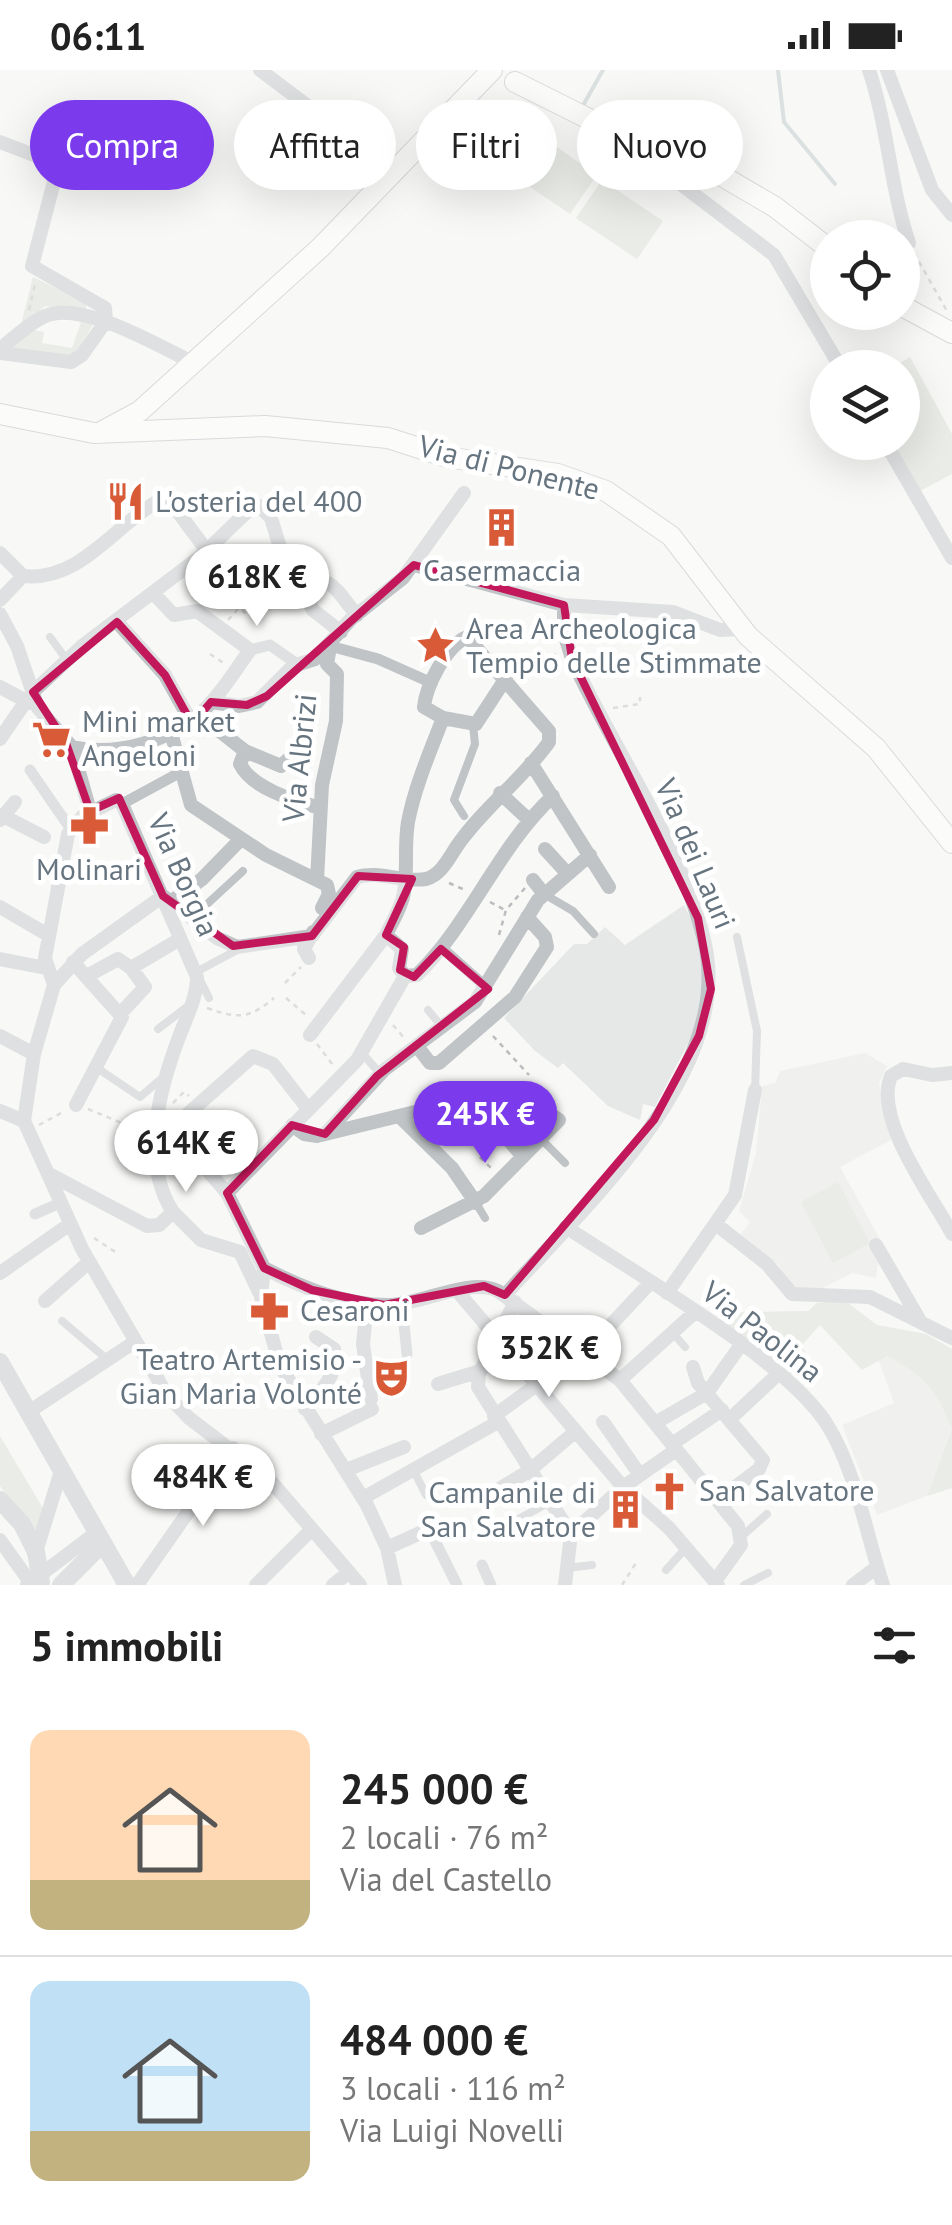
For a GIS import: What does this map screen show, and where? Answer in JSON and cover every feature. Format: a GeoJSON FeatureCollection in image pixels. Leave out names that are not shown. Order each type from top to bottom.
{"type":"FeatureCollection","features":[{"type":"Feature","properties":{"kind":"main road"},"geometry":{"type":"LineString","coordinates":[[396,168],[472,91],[502,75],[534,70],[549,96]]}},
{"type":"Feature","properties":{"kind":"main road"},"geometry":{"type":"LineString","coordinates":[[502,75],[577,113]]}},
{"type":"Feature","properties":{"kind":"main road"},"geometry":{"type":"LineString","coordinates":[[743,187],[810,235]]}},
{"type":"Feature","properties":{"kind":"main road"},"geometry":{"type":"LineString","coordinates":[[94,433],[117,427],[154,400],[332,236],[375,190]]}},
{"type":"Feature","properties":{"kind":"main road"},"geometry":{"type":"LineString","coordinates":[[920,316],[952,333]]}},
{"type":"Feature","properties":{"kind":"main road"},"geometry":{"type":"LineString","coordinates":[[154,400],[142,422],[156,434]]}},
{"type":"Feature","properties":{"kind":"main road","name":"Via di Ponente"},"geometry":{"type":"LineString","coordinates":[[0,414],[94,433],[156,434],[217,426],[293,426],[388,438],[447,458],[526,467],[578,480],[627,502],[665,530],[742,630],[876,748],[952,843]]}},
{"type":"Feature","properties":{"kind":"street"},"geometry":{"type":"LineString","coordinates":[[260,70],[300,100]]}},
{"type":"Feature","properties":{"kind":"street"},"geometry":{"type":"LineString","coordinates":[[868,70],[882,113],[902,220]]}},
{"type":"Feature","properties":{"kind":"street"},"geometry":{"type":"LineString","coordinates":[[887,70],[934,194],[952,215]]}},
{"type":"Feature","properties":{"kind":"street"},"geometry":{"type":"LineString","coordinates":[[0,142],[47,160],[57,170],[31,260],[38,272],[105,308],[106,321],[84,352],[71,362],[0,351]]}},
{"type":"Feature","properties":{"kind":"street"},"geometry":{"type":"LineString","coordinates":[[689,190],[774,256],[831,350]]}},
{"type":"Feature","properties":{"kind":"street"},"geometry":{"type":"LineString","coordinates":[[0,351],[52,314],[106,321],[194,363]]}},
{"type":"Feature","properties":{"kind":"street"},"geometry":{"type":"LineString","coordinates":[[895,460],[952,558]]}},
{"type":"Feature","properties":{"kind":"street"},"geometry":{"type":"LineString","coordinates":[[210,702],[239,706],[257,702],[297,664],[312,661],[356,615],[387,594],[414,565],[464,494]]}},
{"type":"Feature","properties":{"kind":"street"},"geometry":{"type":"LineString","coordinates":[[0,553],[23,576],[44,576],[72,564],[160,500],[174,506],[207,551]]}},
{"type":"Feature","properties":{"kind":"street"},"geometry":{"type":"LineString","coordinates":[[0,739],[66,659],[207,551],[256,506],[269,514],[282,554]]}},
{"type":"Feature","properties":{"kind":"street"},"geometry":{"type":"LineString","coordinates":[[414,565],[564,604],[673,612],[720,630],[742,630]]}},
{"type":"Feature","properties":{"kind":"street"},"geometry":{"type":"LineString","coordinates":[[0,600],[23,576]]}},
{"type":"Feature","properties":{"kind":"street"},"geometry":{"type":"LineString","coordinates":[[341,632],[314,610],[301,586],[322,578],[356,615]]}},
{"type":"Feature","properties":{"kind":"street"},"geometry":{"type":"LineString","coordinates":[[153,593],[174,614],[198,611],[250,650]]}},
{"type":"Feature","properties":{"kind":"street","name":"Via dei Lauri"},"geometry":{"type":"LineString","coordinates":[[480,1371],[498,1336],[510,1299],[637,1144],[663,1106],[700,1036],[711,989],[696,914],[566,646],[564,604]]}},
{"type":"Feature","properties":{"kind":"street"},"geometry":{"type":"LineString","coordinates":[[0,614],[32,700],[68,744],[90,811]]}},
{"type":"Feature","properties":{"kind":"street"},"geometry":{"type":"LineString","coordinates":[[116,622],[165,675],[194,717],[246,751],[281,766],[292,756]]}},
{"type":"Feature","properties":{"kind":"street"},"geometry":{"type":"LineString","coordinates":[[308,958],[304,949],[357,877],[432,876],[550,738],[510,682],[467,638],[460,640],[441,665],[424,707],[442,718],[472,726],[510,682]]}},
{"type":"Feature","properties":{"kind":"street"},"geometry":{"type":"LineString","coordinates":[[68,744],[126,750],[170,730],[194,717],[210,702],[250,650],[270,645],[297,664]]}},
{"type":"Feature","properties":{"kind":"street"},"geometry":{"type":"LineString","coordinates":[[330,646],[384,661],[432,683]]}},
{"type":"Feature","properties":{"kind":"street","name":"Via Albrizi"},"geometry":{"type":"LineString","coordinates":[[312,936],[330,891],[317,880],[320,808],[336,713],[337,674],[328,664],[330,646]]}},
{"type":"Feature","properties":{"kind":"street"},"geometry":{"type":"LineString","coordinates":[[0,687],[32,700]]}},
{"type":"Feature","properties":{"kind":"street"},"geometry":{"type":"LineString","coordinates":[[314,1030],[386,936],[403,899],[408,824],[442,718]]}},
{"type":"Feature","properties":{"kind":"street"},"geometry":{"type":"LineString","coordinates":[[170,730],[181,759],[179,773],[193,808],[317,880]]}},
{"type":"Feature","properties":{"kind":"street"},"geometry":{"type":"LineString","coordinates":[[246,751],[243,771],[288,798],[320,808]]}},
{"type":"Feature","properties":{"kind":"street"},"geometry":{"type":"LineString","coordinates":[[530,763],[609,887]]}},
{"type":"Feature","properties":{"kind":"street"},"geometry":{"type":"LineString","coordinates":[[30,770],[70,828]]}},
{"type":"Feature","properties":{"kind":"street"},"geometry":{"type":"LineString","coordinates":[[54,985],[46,968],[48,935],[70,828],[90,811],[120,802],[179,773]]}},
{"type":"Feature","properties":{"kind":"street"},"geometry":{"type":"LineString","coordinates":[[500,793],[530,820]]}},
{"type":"Feature","properties":{"kind":"street"},"geometry":{"type":"LineString","coordinates":[[405,976],[418,974],[442,948],[530,820],[553,796]]}},
{"type":"Feature","properties":{"kind":"street"},"geometry":{"type":"LineString","coordinates":[[14,802],[1,818],[66,848]]}},
{"type":"Feature","properties":{"kind":"street","name":"Via Borgia"},"geometry":{"type":"LineString","coordinates":[[120,802],[167,898],[196,972],[192,1003],[167,1072],[156,1137],[158,1182],[173,1212]]}},
{"type":"Feature","properties":{"kind":"street"},"geometry":{"type":"LineString","coordinates":[[241,839],[200,881],[167,898],[73,962],[54,985],[34,1054],[26,1126],[86,1256],[134,1344],[177,1407],[269,1478],[360,1585]]}},
{"type":"Feature","properties":{"kind":"street"},"geometry":{"type":"LineString","coordinates":[[545,850],[566,872]]}},
{"type":"Feature","properties":{"kind":"street"},"geometry":{"type":"LineString","coordinates":[[326,1134],[370,1082],[443,1028],[486,988],[544,894],[590,854]]}},
{"type":"Feature","properties":{"kind":"street"},"geometry":{"type":"LineString","coordinates":[[533,880],[544,894]]}},
{"type":"Feature","properties":{"kind":"street"},"geometry":{"type":"LineString","coordinates":[[167,898],[217,938],[241,948],[312,936]]}},
{"type":"Feature","properties":{"kind":"street"},"geometry":{"type":"LineString","coordinates":[[0,907],[48,935]]}},
{"type":"Feature","properties":{"kind":"street"},"geometry":{"type":"LineString","coordinates":[[415,1048],[430,1063],[437,1064],[519,993],[548,947],[545,937],[527,917]]}},
{"type":"Feature","properties":{"kind":"street"},"geometry":{"type":"LineString","coordinates":[[386,936],[402,949],[399,968],[405,976]]}},
{"type":"Feature","properties":{"kind":"street"},"geometry":{"type":"LineString","coordinates":[[131,968],[180,939]]}},
{"type":"Feature","properties":{"kind":"street"},"geometry":{"type":"LineString","coordinates":[[442,948],[486,988]]}},
{"type":"Feature","properties":{"kind":"street"},"geometry":{"type":"LineString","coordinates":[[87,976],[118,958],[131,968],[145,987],[120,1013]]}},
{"type":"Feature","properties":{"kind":"street"},"geometry":{"type":"LineString","coordinates":[[0,959],[46,968]]}},
{"type":"Feature","properties":{"kind":"street"},"geometry":{"type":"LineString","coordinates":[[73,962],[120,1013],[122,1022],[76,1105]]}},
{"type":"Feature","properties":{"kind":"street"},"geometry":{"type":"LineString","coordinates":[[227,1193],[362,1053],[405,976]]}},
{"type":"Feature","properties":{"kind":"street"},"geometry":{"type":"LineString","coordinates":[[0,1036],[34,1054]]}},
{"type":"Feature","properties":{"kind":"street"},"geometry":{"type":"LineString","coordinates":[[261,1297],[264,1268],[227,1193],[176,1134],[179,1122],[244,1060],[258,1056],[286,1078],[308,1110]]}},
{"type":"Feature","properties":{"kind":"street"},"geometry":{"type":"LineString","coordinates":[[952,1073],[925,1074],[902,1069],[891,1076],[887,1090],[899,1138],[952,1234]]}},
{"type":"Feature","properties":{"kind":"street"},"geometry":{"type":"LineString","coordinates":[[667,1293],[718,1224],[737,1188],[755,1090]]}},
{"type":"Feature","properties":{"kind":"street"},"geometry":{"type":"LineString","coordinates":[[292,1125],[308,1136],[326,1134],[514,1091],[558,1120],[476,1203],[421,1228]]}},
{"type":"Feature","properties":{"kind":"street"},"geometry":{"type":"LineString","coordinates":[[514,1091],[502,1132],[523,1157]]}},
{"type":"Feature","properties":{"kind":"street"},"geometry":{"type":"LineString","coordinates":[[0,1112],[26,1126]]}},
{"type":"Feature","properties":{"kind":"street"},"geometry":{"type":"LineString","coordinates":[[400,1116],[452,1168],[476,1203]]}},
{"type":"Feature","properties":{"kind":"street"},"geometry":{"type":"LineString","coordinates":[[48,1174],[144,1225],[159,1225],[173,1212],[206,1242],[240,1252],[261,1297],[278,1359],[363,1498],[387,1548],[395,1585]]}},
{"type":"Feature","properties":{"kind":"street"},"geometry":{"type":"LineString","coordinates":[[34,1214],[60,1202]]}},
{"type":"Feature","properties":{"kind":"street","name":"Via Paolina"},"geometry":{"type":"LineString","coordinates":[[569,1223],[740,1346],[813,1406],[832,1433],[883,1585]]}},
{"type":"Feature","properties":{"kind":"street"},"geometry":{"type":"LineString","coordinates":[[0,1272],[70,1224]]}},
{"type":"Feature","properties":{"kind":"street"},"geometry":{"type":"LineString","coordinates":[[718,1224],[767,1264],[792,1294],[811,1298],[864,1296],[952,1338]]}},
{"type":"Feature","properties":{"kind":"street"},"geometry":{"type":"LineString","coordinates":[[876,1245],[919,1320]]}},
{"type":"Feature","properties":{"kind":"street"},"geometry":{"type":"LineString","coordinates":[[46,1301],[86,1256]]}},
{"type":"Feature","properties":{"kind":"street"},"geometry":{"type":"LineString","coordinates":[[264,1268],[316,1292],[367,1304],[402,1304],[458,1292],[486,1286],[510,1299],[620,1380],[718,1500],[742,1536],[739,1548],[716,1583],[675,1535],[622,1487],[458,1292]]}},
{"type":"Feature","properties":{"kind":"street"},"geometry":{"type":"LineString","coordinates":[[363,1498],[496,1419],[537,1382],[601,1336],[650,1284]]}},
{"type":"Feature","properties":{"kind":"street"},"geometry":{"type":"LineString","coordinates":[[321,1434],[372,1404],[363,1338],[367,1304]]}},
{"type":"Feature","properties":{"kind":"street"},"geometry":{"type":"LineString","coordinates":[[402,1304],[407,1354]]}},
{"type":"Feature","properties":{"kind":"street"},"geometry":{"type":"LineString","coordinates":[[620,1380],[694,1312]]}},
{"type":"Feature","properties":{"kind":"street"},"geometry":{"type":"LineString","coordinates":[[305,1408],[326,1384],[336,1360],[334,1348],[316,1336]]}},
{"type":"Feature","properties":{"kind":"street"},"geometry":{"type":"LineString","coordinates":[[26,1412],[134,1344]]}},
{"type":"Feature","properties":{"kind":"street"},"geometry":{"type":"LineString","coordinates":[[655,1423],[708,1393],[740,1346]]}},
{"type":"Feature","properties":{"kind":"street"},"geometry":{"type":"LineString","coordinates":[[0,1362],[127,1585]]}},
{"type":"Feature","properties":{"kind":"street"},"geometry":{"type":"LineString","coordinates":[[693,1368],[708,1393],[763,1460],[756,1472],[718,1500]]}},
{"type":"Feature","properties":{"kind":"street"},"geometry":{"type":"LineString","coordinates":[[438,1384],[480,1371],[478,1387],[571,1534],[565,1585]]}},
{"type":"Feature","properties":{"kind":"street"},"geometry":{"type":"LineString","coordinates":[[571,1534],[674,1447],[689,1427],[726,1414],[777,1375]]}},
{"type":"Feature","properties":{"kind":"street"},"geometry":{"type":"LineString","coordinates":[[603,1422],[640,1475]]}},
{"type":"Feature","properties":{"kind":"street"},"geometry":{"type":"LineString","coordinates":[[490,1494],[530,1471],[576,1431]]}},
{"type":"Feature","properties":{"kind":"street"},"geometry":{"type":"LineString","coordinates":[[346,1470],[404,1447]]}},
{"type":"Feature","properties":{"kind":"street"},"geometry":{"type":"LineString","coordinates":[[137,1585],[233,1448]]}},
{"type":"Feature","properties":{"kind":"street"},"geometry":{"type":"LineString","coordinates":[[37,1584],[36,1552],[61,1470]]}},
{"type":"Feature","properties":{"kind":"street"},"geometry":{"type":"LineString","coordinates":[[0,1500],[22,1524],[36,1552]]}},
{"type":"Feature","properties":{"kind":"street"},"geometry":{"type":"LineString","coordinates":[[387,1548],[429,1528],[457,1585]]}},
{"type":"Feature","properties":{"kind":"street"},"geometry":{"type":"LineString","coordinates":[[256,1585],[312,1529]]}},
{"type":"Feature","properties":{"kind":"street"},"geometry":{"type":"LineString","coordinates":[[0,1540],[37,1584]]}},
{"type":"Feature","properties":{"kind":"street"},"geometry":{"type":"LineString","coordinates":[[37,1584],[102,1542]]}},
{"type":"Feature","properties":{"kind":"street"},"geometry":{"type":"LineString","coordinates":[[61,1585],[102,1542]]}},
{"type":"Feature","properties":{"kind":"street"},"geometry":{"type":"LineString","coordinates":[[75,1585],[102,1542]]}},
{"type":"Feature","properties":{"kind":"street"},"geometry":{"type":"LineString","coordinates":[[482,1565],[491,1585]]}},
{"type":"Feature","properties":{"kind":"street"},"geometry":{"type":"LineString","coordinates":[[854,1585],[877,1566]]}},
{"type":"Feature","properties":{"kind":"street"},"geometry":{"type":"LineString","coordinates":[[333,1585],[348,1573]]}},
{"type":"Feature","properties":{"kind":"lane"},"geometry":{"type":"LineString","coordinates":[[50,637],[66,659]]}},
{"type":"Feature","properties":{"kind":"lane"},"geometry":{"type":"LineString","coordinates":[[464,816],[454,800],[475,744],[472,726]]}},
{"type":"Feature","properties":{"kind":"lane"},"geometry":{"type":"LineString","coordinates":[[193,917],[243,871]]}},
{"type":"Feature","properties":{"kind":"lane"},"geometry":{"type":"LineString","coordinates":[[544,894],[573,911],[594,934]]}},
{"type":"Feature","properties":{"kind":"lane"},"geometry":{"type":"LineString","coordinates":[[737,937],[757,1031],[755,1090]]}},
{"type":"Feature","properties":{"kind":"lane"},"geometry":{"type":"LineString","coordinates":[[196,972],[241,948]]}},
{"type":"Feature","properties":{"kind":"lane","name":"Via Borgia"},"geometry":{"type":"LineString","coordinates":[[196,972],[209,998]]}},
{"type":"Feature","properties":{"kind":"lane"},"geometry":{"type":"LineString","coordinates":[[158,1029],[192,1003]]}},
{"type":"Feature","properties":{"kind":"lane"},"geometry":{"type":"LineString","coordinates":[[428,1010],[443,1028]]}},
{"type":"Feature","properties":{"kind":"lane"},"geometry":{"type":"LineString","coordinates":[[362,1053],[376,1069]]}},
{"type":"Feature","properties":{"kind":"lane"},"geometry":{"type":"LineString","coordinates":[[97,1068],[140,1097],[167,1072]]}},
{"type":"Feature","properties":{"kind":"lane"},"geometry":{"type":"LineString","coordinates":[[541,1139],[566,1163]]}},
{"type":"Feature","properties":{"kind":"lane"},"geometry":{"type":"LineString","coordinates":[[476,1203],[485,1218]]}},
{"type":"Feature","properties":{"kind":"lane"},"geometry":{"type":"LineString","coordinates":[[62,1320],[108,1360]]}},
{"type":"Feature","properties":{"kind":"lane"},"geometry":{"type":"LineString","coordinates":[[672,1332],[685,1347]]}},
{"type":"Feature","properties":{"kind":"lane"},"geometry":{"type":"LineString","coordinates":[[414,1469],[426,1495]]}},
{"type":"Feature","properties":{"kind":"lane"},"geometry":{"type":"LineString","coordinates":[[498,1530],[550,1502]]}},
{"type":"Feature","properties":{"kind":"lane"},"geometry":{"type":"LineString","coordinates":[[742,1536],[767,1514]]}},
{"type":"Feature","properties":{"kind":"lane"},"geometry":{"type":"LineString","coordinates":[[666,1570],[685,1549]]}},
{"type":"Feature","properties":{"kind":"lane"},"geometry":{"type":"LineString","coordinates":[[567,1568],[592,1565]]}},
{"type":"Feature","properties":{"kind":"lane"},"geometry":{"type":"LineString","coordinates":[[744,1585],[768,1573]]}},
{"type":"Feature","properties":{"kind":"path"},"geometry":{"type":"LineString","coordinates":[[920,264],[952,319]]}},
{"type":"Feature","properties":{"kind":"path"},"geometry":{"type":"LineString","coordinates":[[24,331],[38,272]]}},
{"type":"Feature","properties":{"kind":"path"},"geometry":{"type":"LineString","coordinates":[[220,628],[239,608],[248,615]]}},
{"type":"Feature","properties":{"kind":"path"},"geometry":{"type":"LineString","coordinates":[[510,682],[566,646]]}},
{"type":"Feature","properties":{"kind":"path"},"geometry":{"type":"LineString","coordinates":[[210,654],[234,671]]}},
{"type":"Feature","properties":{"kind":"path"},"geometry":{"type":"LineString","coordinates":[[596,710],[640,704],[640,696]]}},
{"type":"Feature","properties":{"kind":"path"},"geometry":{"type":"LineString","coordinates":[[432,876],[506,910]]}},
{"type":"Feature","properties":{"kind":"path"},"geometry":{"type":"LineString","coordinates":[[512,945],[496,932],[506,910],[533,880]]}},
{"type":"Feature","properties":{"kind":"path"},"geometry":{"type":"LineString","coordinates":[[285,983],[308,958]]}},
{"type":"Feature","properties":{"kind":"path"},"geometry":{"type":"LineString","coordinates":[[192,1003],[238,1019],[253,1016],[274,998]]}},
{"type":"Feature","properties":{"kind":"path"},"geometry":{"type":"LineString","coordinates":[[286,998],[314,1030],[342,1076]]}},
{"type":"Feature","properties":{"kind":"path"},"geometry":{"type":"LineString","coordinates":[[385,1016],[415,1048]]}},
{"type":"Feature","properties":{"kind":"path"},"geometry":{"type":"LineString","coordinates":[[495,1038],[528,1075]]}},
{"type":"Feature","properties":{"kind":"path"},"geometry":{"type":"LineString","coordinates":[[158,1118],[184,1092],[197,1105]]}},
{"type":"Feature","properties":{"kind":"path"},"geometry":{"type":"LineString","coordinates":[[26,1126],[76,1105],[156,1137]]}},
{"type":"Feature","properties":{"kind":"path"},"geometry":{"type":"LineString","coordinates":[[86,1256],[96,1236],[117,1253]]}},
{"type":"Feature","properties":{"kind":"path"},"geometry":{"type":"LineString","coordinates":[[622,1585],[636,1564]]}},
{"type":"Feature","properties":{"kind":"highlighted area"},"geometry":{"type":"Polygon","coordinates":[[[414,565],[564,605],[572,659],[698,918],[711,989],[699,1036],[654,1120],[505,1295],[484,1286],[384,1305],[312,1290],[264,1268],[227,1193],[292,1125],[325,1134],[377,1076],[488,989],[441,949],[414,977],[400,970],[404,947],[386,935],[412,879],[358,876],[312,936],[233,946],[163,896],[119,798],[90,811],[66,743],[33,692],[117,622],[165,675],[192,724],[211,702],[247,705],[267,696],[414,565]]]}},
{"type":"Feature","properties":{"kind":"shaded area"},"geometry":{"type":"Polygon","coordinates":[[[557,147],[577,161],[577,190],[587,190],[570,214],[535,190],[557,190],[557,147]]]}},
{"type":"Feature","properties":{"kind":"shaded area"},"geometry":{"type":"Polygon","coordinates":[[[595,190],[617,190],[663,221],[637,259],[576,218],[595,190]]]}},
{"type":"Feature","properties":{"kind":"shaded area"},"geometry":{"type":"Polygon","coordinates":[[[33,277],[87,303],[85,312],[45,306],[21,325],[33,277]]]}},
{"type":"Feature","properties":{"kind":"shaded area"},"geometry":{"type":"Polygon","coordinates":[[[81,322],[94,323],[72,360],[12,351],[12,345],[34,330],[44,332],[42,343],[72,348],[81,322]]]}},
{"type":"Feature","properties":{"kind":"shaded area"},"geometry":{"type":"Polygon","coordinates":[[[920,375],[952,434],[952,474],[920,491],[903,460],[920,460],[920,375]]]}},
{"type":"Feature","properties":{"kind":"shaded area"},"geometry":{"type":"Polygon","coordinates":[[[684,905],[701,938],[705,964],[695,1030],[655,1107],[643,1104],[640,1120],[608,1106],[563,1063],[558,1068],[535,1051],[504,1018],[574,944],[587,944],[605,927],[625,945],[684,905]]]}},
{"type":"Feature","properties":{"kind":"shaded area"},"geometry":{"type":"Polygon","coordinates":[[[865,1053],[887,1066],[879,1083],[891,1140],[840,1167],[881,1241],[876,1278],[852,1273],[815,1292],[796,1291],[782,1278],[779,1265],[741,1234],[750,1222],[739,1211],[756,1153],[762,1086],[775,1083],[780,1071],[865,1053]]]}},
{"type":"Feature","properties":{"kind":"shaded area"},"geometry":{"type":"Polygon","coordinates":[[[838,1182],[870,1243],[833,1263],[801,1202],[838,1182]]]}},
{"type":"Feature","properties":{"kind":"shaded area"},"geometry":{"type":"Polygon","coordinates":[[[844,1300],[877,1325],[926,1334],[952,1349],[952,1429],[935,1394],[920,1377],[887,1356],[862,1370],[820,1325],[801,1346],[810,1359],[788,1376],[715,1322],[738,1312],[808,1311],[817,1303],[844,1300]]]}},
{"type":"Feature","properties":{"kind":"shaded area"},"geometry":{"type":"Polygon","coordinates":[[[887,1356],[919,1372],[938,1391],[952,1429],[927,1496],[877,1515],[842,1425],[894,1403],[878,1359],[887,1356]]]}},
{"type":"Feature","properties":{"kind":"shaded area"},"geometry":{"type":"Polygon","coordinates":[[[952,1429],[952,1488],[927,1496],[952,1429]]]}},
{"type":"Feature","properties":{"kind":"shaded area"},"geometry":{"type":"Polygon","coordinates":[[[0,1436],[44,1510],[36,1536],[0,1486],[0,1436]]]}},
{"type":"Feature","properties":{"kind":"waterway"},"geometry":{"type":"LineString","coordinates":[[586,100],[603,70]]}},
{"type":"Feature","properties":{"kind":"waterway"},"geometry":{"type":"LineString","coordinates":[[778,70],[784,122],[835,184]]}},
{"type":"Feature","properties":{"kind":"place","name":"L'osteria del 400"},"geometry":{"type":"Point","coordinates":[125,502]}},
{"type":"Feature","properties":{"kind":"place","name":"Casermaccia"},"geometry":{"type":"Point","coordinates":[502,527]}},
{"type":"Feature","properties":{"kind":"place","name":"Area Archeologica Tempio delle Stimmate"},"geometry":{"type":"Point","coordinates":[436,646]}},
{"type":"Feature","properties":{"kind":"place","name":"Mini market Angeloni"},"geometry":{"type":"Point","coordinates":[52,739]}},
{"type":"Feature","properties":{"kind":"place","name":"Molinari"},"geometry":{"type":"Point","coordinates":[89,826]}},
{"type":"Feature","properties":{"kind":"place","name":"Cesaroni"},"geometry":{"type":"Point","coordinates":[270,1311]}},
{"type":"Feature","properties":{"kind":"place","name":"Teatro Artemisio - Gian Maria Volonté"},"geometry":{"type":"Point","coordinates":[392,1377]}},
{"type":"Feature","properties":{"kind":"place","name":"San Salvatore"},"geometry":{"type":"Point","coordinates":[669,1491]}},
{"type":"Feature","properties":{"kind":"place","name":"Campanile di San Salvatore"},"geometry":{"type":"Point","coordinates":[626,1510]}}]}
